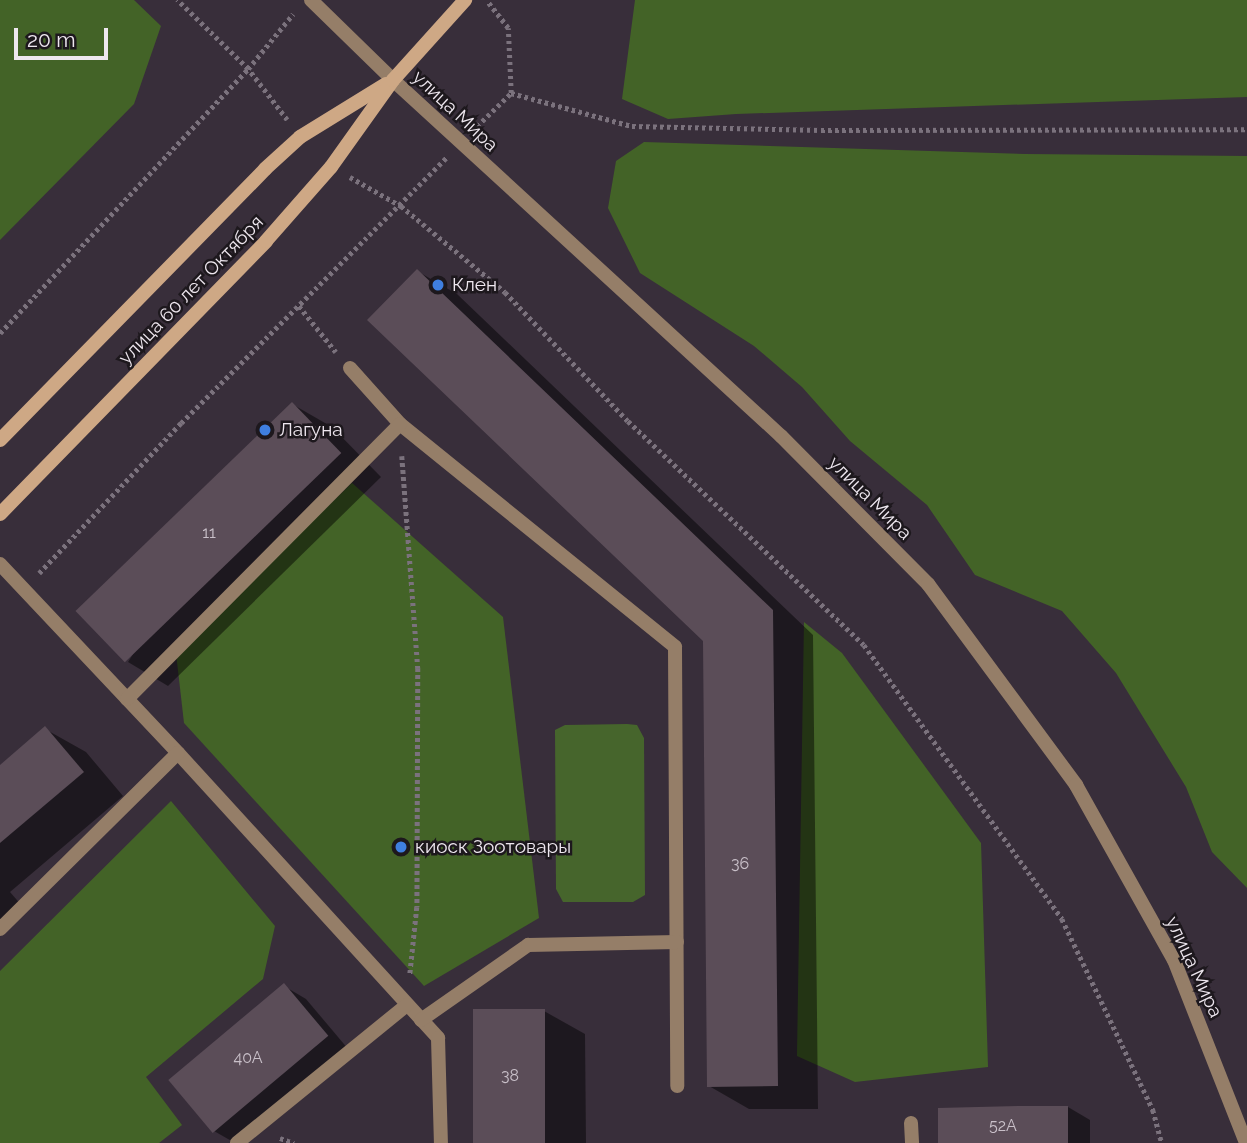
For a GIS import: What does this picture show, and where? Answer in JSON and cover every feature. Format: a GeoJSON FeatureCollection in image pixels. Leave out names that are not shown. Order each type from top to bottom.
{"type":"FeatureCollection","features":[{"type":"Feature","properties":{"kind":"main road","name":"улица 60 лет Октября"},"geometry":{"type":"LineString","coordinates":[[0,514],[267,241],[331,167],[393,80],[465,0]]}},
{"type":"Feature","properties":{"kind":"main road","name":"улица 60 лет Октября"},"geometry":{"type":"LineString","coordinates":[[0,440],[265,169],[300,137],[393,80]]}},
{"type":"Feature","properties":{"kind":"street","name":"улица Мира"},"geometry":{"type":"LineString","coordinates":[[311,0],[393,80],[781,436],[928,583],[1076,785],[1174,960],[1246,1143]]}},
{"type":"Feature","properties":{"kind":"street"},"geometry":{"type":"LineString","coordinates":[[350,368],[400,424],[675,647],[677,1086]]}},
{"type":"Feature","properties":{"kind":"street"},"geometry":{"type":"LineString","coordinates":[[127,698],[400,424]]}},
{"type":"Feature","properties":{"kind":"street"},"geometry":{"type":"LineString","coordinates":[[0,565],[178,753],[438,1038],[441,1143]]}},
{"type":"Feature","properties":{"kind":"street"},"geometry":{"type":"LineString","coordinates":[[0,929],[178,753]]}},
{"type":"Feature","properties":{"kind":"street"},"geometry":{"type":"LineString","coordinates":[[421,1020],[528,945],[677,942]]}},
{"type":"Feature","properties":{"kind":"street"},"geometry":{"type":"LineString","coordinates":[[237,1143],[407,1004]]}},
{"type":"Feature","properties":{"kind":"street"},"geometry":{"type":"LineString","coordinates":[[911,1123],[912,1143]]}},
{"type":"Feature","properties":{"kind":"path"},"geometry":{"type":"LineString","coordinates":[[177,0],[248,69],[300,137]]}},
{"type":"Feature","properties":{"kind":"path"},"geometry":{"type":"LineString","coordinates":[[24,589],[181,423],[401,206],[511,93],[508,28],[486,0]]}},
{"type":"Feature","properties":{"kind":"path"},"geometry":{"type":"LineString","coordinates":[[0,333],[248,69],[297,10]]}},
{"type":"Feature","properties":{"kind":"path"},"geometry":{"type":"LineString","coordinates":[[511,93],[632,126],[821,130],[1247,129]]}},
{"type":"Feature","properties":{"kind":"path"},"geometry":{"type":"LineString","coordinates":[[331,167],[401,206],[506,292],[628,421],[864,645],[1062,919],[1153,1111],[1162,1143]]}},
{"type":"Feature","properties":{"kind":"path"},"geometry":{"type":"LineString","coordinates":[[299,306],[350,368]]}},
{"type":"Feature","properties":{"kind":"path"},"geometry":{"type":"LineString","coordinates":[[400,424],[418,668],[417,906],[407,1004]]}},
{"type":"Feature","properties":{"kind":"green space"},"geometry":{"type":"Polygon","coordinates":[[[0,0],[134,0],[161,26],[134,104],[0,240],[0,0]]]}},
{"type":"Feature","properties":{"kind":"green space"},"geometry":{"type":"Polygon","coordinates":[[[635,0],[1247,0],[1247,97],[736,114],[668,119],[622,99],[635,0]]]}},
{"type":"Feature","properties":{"kind":"green space"},"geometry":{"type":"Polygon","coordinates":[[[644,142],[1025,154],[1247,156],[1247,888],[1212,852],[1186,787],[1116,673],[1062,611],[975,575],[927,505],[850,441],[802,387],[754,346],[640,273],[608,208],[616,161],[644,142]]]}},
{"type":"Feature","properties":{"kind":"green space"},"geometry":{"type":"Polygon","coordinates":[[[352,483],[503,617],[539,918],[424,986],[184,723],[176,653],[352,483]]]}},
{"type":"Feature","properties":{"kind":"green space"},"geometry":{"type":"Polygon","coordinates":[[[804,622],[842,653],[981,843],[988,1067],[855,1082],[797,1056],[804,622]]]}},
{"type":"Feature","properties":{"kind":"green space"},"geometry":{"type":"Polygon","coordinates":[[[565,725],[637,725],[644,738],[645,895],[633,902],[563,902],[556,889],[555,730],[565,725]]]}},
{"type":"Feature","properties":{"kind":"green space"},"geometry":{"type":"Polygon","coordinates":[[[171,801],[275,926],[263,979],[146,1077],[182,1125],[159,1143],[0,1143],[0,971],[171,801]]]}},
{"type":"Feature","properties":{"kind":"building"},"geometry":{"type":"Polygon","coordinates":[[[417,269],[773,610],[778,1086],[707,1087],[703,641],[367,320],[417,269]]]}},
{"type":"Feature","properties":{"kind":"building"},"geometry":{"type":"Polygon","coordinates":[[[292,402],[341,453],[125,662],[75,611],[292,402]]]}},
{"type":"Feature","properties":{"kind":"building"},"geometry":{"type":"Polygon","coordinates":[[[45,726],[84,772],[0,843],[0,765],[45,726]]]}},
{"type":"Feature","properties":{"kind":"building"},"geometry":{"type":"Polygon","coordinates":[[[284,983],[328,1036],[213,1133],[168,1080],[284,983]]]}},
{"type":"Feature","properties":{"kind":"building"},"geometry":{"type":"Polygon","coordinates":[[[473,1009],[545,1009],[545,1143],[473,1143],[473,1009]]]}},
{"type":"Feature","properties":{"kind":"building"},"geometry":{"type":"Polygon","coordinates":[[[1068,1106],[1068,1143],[938,1143],[938,1108],[1068,1106]]]}},
{"type":"Feature","properties":{"kind":"place","name":"Клен"},"geometry":{"type":"Point","coordinates":[438,285]}},
{"type":"Feature","properties":{"kind":"place","name":"Лагуна"},"geometry":{"type":"Point","coordinates":[265,430]}},
{"type":"Feature","properties":{"kind":"place","name":"киоск Зоотовары"},"geometry":{"type":"Point","coordinates":[401,847]}}]}
